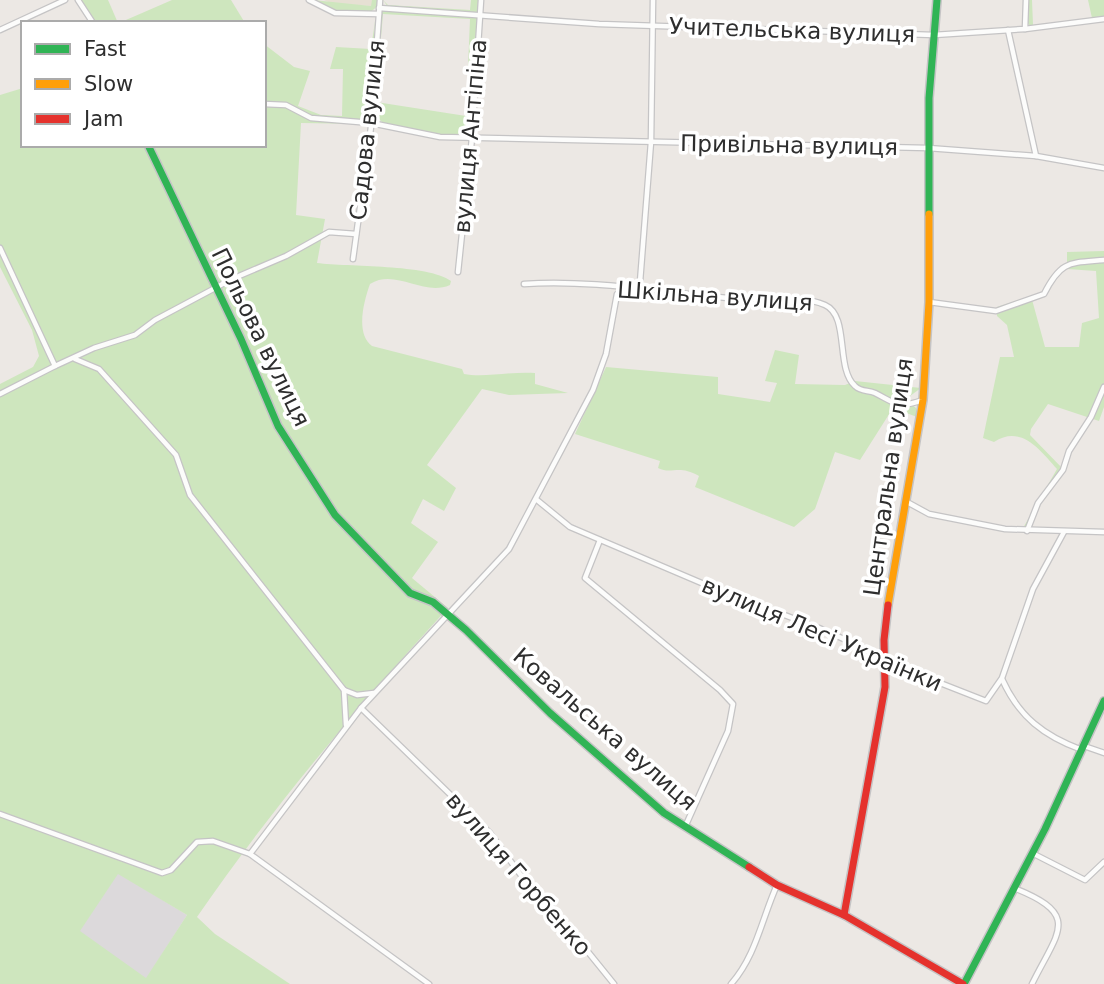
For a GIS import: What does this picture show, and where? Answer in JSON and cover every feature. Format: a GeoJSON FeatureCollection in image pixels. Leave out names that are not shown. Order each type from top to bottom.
{"type":"FeatureCollection","features":[{"type":"Feature","properties":{"kind":"street"},"geometry":{"type":"LineString","coordinates":[[0,30],[65,0]]}},
{"type":"Feature","properties":{"kind":"street"},"geometry":{"type":"LineString","coordinates":[[78,0],[92,21]]}},
{"type":"Feature","properties":{"kind":"street","name":"Учительська вулиця"},"geometry":{"type":"LineString","coordinates":[[309,0],[347,15],[379,11],[653,25],[934,35],[1025,29],[1104,19]]}},
{"type":"Feature","properties":{"kind":"street","name":"Садова вулиця"},"geometry":{"type":"LineString","coordinates":[[353,259],[371,123],[380,0]]}},
{"type":"Feature","properties":{"kind":"street","name":"вулиця Антіпіна"},"geometry":{"type":"LineString","coordinates":[[458,272],[472,138],[481,0]]}},
{"type":"Feature","properties":{"kind":"street"},"geometry":{"type":"LineString","coordinates":[[250,854],[361,708],[509,549],[593,390],[606,354],[617,294],[640,282],[652,142],[653,0]]}},
{"type":"Feature","properties":{"kind":"street","name":"Центральна вулиця"},"geometry":{"type":"LineString","coordinates":[[844,915],[885,687],[884,661],[890,591],[923,400],[929,302],[928,148],[937,0]]}},
{"type":"Feature","properties":{"kind":"street"},"geometry":{"type":"LineString","coordinates":[[1025,29],[1026,0]]}},
{"type":"Feature","properties":{"kind":"street"},"geometry":{"type":"LineString","coordinates":[[1008,30],[1036,156]]}},
{"type":"Feature","properties":{"kind":"street","name":"Привільна вулиця"},"geometry":{"type":"LineString","coordinates":[[266,104],[286,105],[311,118],[371,123],[440,137],[928,148],[1036,156],[1104,168]]}},
{"type":"Feature","properties":{"kind":"street","name":"Польова вулиця"},"geometry":{"type":"LineString","coordinates":[[149,147],[278,426],[303,461],[327,503],[410,593],[433,602],[449,616]]}},
{"type":"Feature","properties":{"kind":"street"},"geometry":{"type":"LineString","coordinates":[[0,394],[93,348],[135,335],[155,320],[217,290],[232,279],[286,256],[330,232],[356,234]]}},
{"type":"Feature","properties":{"kind":"street"},"geometry":{"type":"LineString","coordinates":[[0,248],[55,366]]}},
{"type":"Feature","properties":{"kind":"street"},"geometry":{"type":"LineString","coordinates":[[929,302],[996,311],[1044,294],[1058,270],[1068,263],[1104,260]]}},
{"type":"Feature","properties":{"kind":"street","name":"Шкільна вулиця"},"geometry":{"type":"LineString","coordinates":[[524,284],[630,289],[746,299],[808,300],[828,306],[836,315],[846,374],[858,389],[875,393],[890,404],[908,405],[923,400]]}},
{"type":"Feature","properties":{"kind":"street"},"geometry":{"type":"LineString","coordinates":[[75,359],[99,369],[176,455],[190,495],[344,690],[357,695],[375,693]]}},
{"type":"Feature","properties":{"kind":"street"},"geometry":{"type":"LineString","coordinates":[[1027,531],[1038,503],[1063,470],[1069,451],[1091,417],[1104,387]]}},
{"type":"Feature","properties":{"kind":"street"},"geometry":{"type":"LineString","coordinates":[[904,498],[914,508],[929,514],[1027,531],[1104,532]]}},
{"type":"Feature","properties":{"kind":"street","name":"вулиця Лесі Українки"},"geometry":{"type":"LineString","coordinates":[[537,500],[570,527],[730,595],[819,628],[873,652],[884,661],[986,701],[1002,678]]}},
{"type":"Feature","properties":{"kind":"street"},"geometry":{"type":"LineString","coordinates":[[1064,532],[1033,589],[1002,678],[1027,719],[1041,730],[1083,748],[1104,753]]}},
{"type":"Feature","properties":{"kind":"street"},"geometry":{"type":"LineString","coordinates":[[600,540],[586,579],[720,690],[733,704],[727,731],[685,827]]}},
{"type":"Feature","properties":{"kind":"street","name":"Ковальська вулиця"},"geometry":{"type":"LineString","coordinates":[[449,616],[550,713],[664,813],[778,885],[844,915],[963,984]]}},
{"type":"Feature","properties":{"kind":"street"},"geometry":{"type":"LineString","coordinates":[[344,690],[346,728]]}},
{"type":"Feature","properties":{"kind":"street"},"geometry":{"type":"LineString","coordinates":[[963,984],[1032,853],[1104,701]]}},
{"type":"Feature","properties":{"kind":"street","name":"вулиця Горбенко"},"geometry":{"type":"LineString","coordinates":[[361,708],[490,833],[520,874],[546,900],[614,984]]}},
{"type":"Feature","properties":{"kind":"street"},"geometry":{"type":"LineString","coordinates":[[0,814],[162,873],[171,870],[197,842],[213,841],[250,854],[429,984]]}},
{"type":"Feature","properties":{"kind":"street"},"geometry":{"type":"LineString","coordinates":[[1032,853],[1085,880],[1104,862]]}},
{"type":"Feature","properties":{"kind":"street"},"geometry":{"type":"LineString","coordinates":[[731,984],[754,949],[763,916],[778,885]]}},
{"type":"Feature","properties":{"kind":"street"},"geometry":{"type":"LineString","coordinates":[[1014,888],[1047,904],[1059,919],[1058,930],[1032,984]]}},
{"type":"Feature","properties":{"kind":"shaded area"},"geometry":{"type":"Polygon","coordinates":[[[324,0],[372,0],[372,6],[333,4],[324,0]]]}},
{"type":"Feature","properties":{"kind":"shaded area"},"geometry":{"type":"Polygon","coordinates":[[[118,873],[187,915],[146,979],[79,931],[118,873]]]}},
{"type":"Feature","properties":{"kind":"green space"},"geometry":{"type":"Polygon","coordinates":[[[76,0],[108,0],[117,21],[89,21],[76,0]]]}},
{"type":"Feature","properties":{"kind":"green space"},"geometry":{"type":"Polygon","coordinates":[[[172,0],[231,0],[244,21],[124,21],[172,0]]]}},
{"type":"Feature","properties":{"kind":"green space"},"geometry":{"type":"Polygon","coordinates":[[[313,0],[371,6],[372,0],[377,0],[377,6],[364,14],[355,14],[336,10],[313,0]]]}},
{"type":"Feature","properties":{"kind":"green space"},"geometry":{"type":"Polygon","coordinates":[[[383,0],[388,5],[470,10],[471,0],[478,0],[477,12],[472,12],[388,7],[383,0]]]}},
{"type":"Feature","properties":{"kind":"green space"},"geometry":{"type":"Polygon","coordinates":[[[1027,0],[1032,0],[1033,25],[1092,18],[1088,0],[1104,0],[1104,19],[1030,27],[1027,21],[1027,0]]]}},
{"type":"Feature","properties":{"kind":"green space"},"geometry":{"type":"Polygon","coordinates":[[[382,11],[477,17],[468,135],[410,132],[388,126],[377,115],[376,102],[466,116],[470,19],[383,14],[378,73],[382,11]]]}},
{"type":"Feature","properties":{"kind":"green space"},"geometry":{"type":"Polygon","coordinates":[[[375,21],[370,114],[365,124],[301,123],[296,215],[325,219],[317,263],[407,269],[451,281],[450,285],[440,288],[390,279],[370,284],[362,316],[367,340],[372,346],[462,369],[464,374],[535,373],[535,384],[568,393],[509,395],[482,389],[427,465],[456,488],[444,511],[423,499],[411,523],[438,542],[412,578],[448,608],[317,758],[197,917],[215,934],[290,984],[0,984],[0,384],[33,367],[39,356],[32,330],[0,267],[0,95],[21,89],[21,147],[266,147],[266,46],[294,67],[310,71],[298,106],[321,115],[342,116],[343,69],[330,69],[336,47],[371,49],[375,21]],[[118,874],[80,931],[146,978],[187,915],[118,874]]]}},
{"type":"Feature","properties":{"kind":"green space"},"geometry":{"type":"Polygon","coordinates":[[[1104,251],[1104,407],[1099,421],[1048,404],[1031,429],[1030,435],[1064,470],[1038,508],[1030,528],[1023,528],[1057,469],[1037,447],[1021,438],[1004,437],[994,442],[983,438],[1000,357],[1014,357],[1007,325],[997,316],[997,307],[1031,296],[1045,347],[1079,347],[1082,323],[1099,318],[1096,271],[1067,269],[1067,252],[1104,251]]]}},
{"type":"Feature","properties":{"kind":"green space"},"geometry":{"type":"Polygon","coordinates":[[[775,350],[799,355],[795,384],[845,385],[855,381],[921,388],[910,396],[909,402],[916,408],[917,417],[893,408],[860,460],[835,452],[815,509],[794,527],[695,487],[699,476],[692,472],[663,470],[658,468],[660,461],[575,434],[606,367],[718,377],[718,394],[770,402],[777,383],[765,381],[775,350]]]}},
{"type":"Feature","properties":{"kind":"traffic: fast"},"geometry":{"type":"LineString","coordinates":[[929,214],[929,98],[937,0]]}},
{"type":"Feature","properties":{"kind":"traffic: fast"},"geometry":{"type":"LineString","coordinates":[[149,147],[241,339],[278,426],[335,515],[410,593],[433,602],[466,630],[550,713],[664,813],[749,867]]}},
{"type":"Feature","properties":{"kind":"traffic: fast"},"geometry":{"type":"LineString","coordinates":[[964,984],[1045,829],[1104,701]]}},
{"type":"Feature","properties":{"kind":"traffic: slow"},"geometry":{"type":"LineString","coordinates":[[888,605],[923,400],[929,302],[929,214]]}},
{"type":"Feature","properties":{"kind":"traffic: jam"},"geometry":{"type":"LineString","coordinates":[[844,915],[885,687],[884,640],[888,605]]}},
{"type":"Feature","properties":{"kind":"traffic: jam"},"geometry":{"type":"LineString","coordinates":[[749,867],[777,885],[844,915],[963,984]]}}]}
